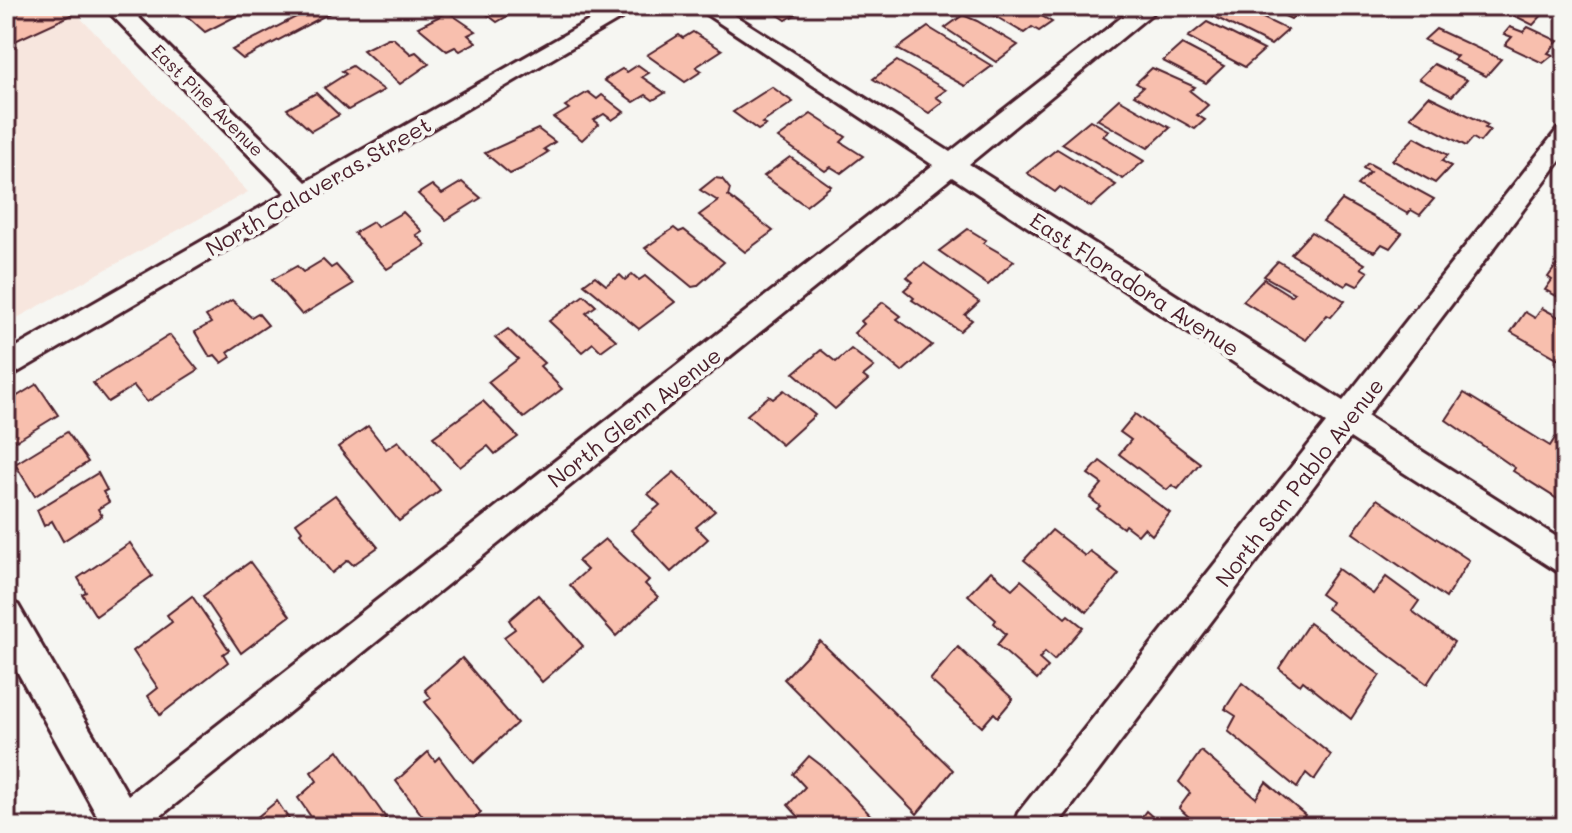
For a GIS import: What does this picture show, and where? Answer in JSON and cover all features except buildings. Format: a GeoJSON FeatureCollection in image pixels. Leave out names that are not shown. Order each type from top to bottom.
{"type":"FeatureCollection","features":[{"type":"Feature","properties":{"kind":"street","name":"East Pine Avenue"},"geometry":{"type":"LineString","coordinates":[[114,6],[302,194]]}},
{"type":"Feature","properties":{"kind":"street","name":"North Calaveras Street"},"geometry":{"type":"LineString","coordinates":[[6,367],[631,6]]}},
{"type":"Feature","properties":{"kind":"street","name":"East Floradora Avenue"},"geometry":{"type":"LineString","coordinates":[[705,6],[1566,561]]}},
{"type":"Feature","properties":{"kind":"street","name":"North Glenn Avenue"},"geometry":{"type":"LineString","coordinates":[[121,826],[1150,6]]}},
{"type":"Feature","properties":{"kind":"street","name":"North San Pablo Avenue"},"geometry":{"type":"LineString","coordinates":[[1032,827],[1566,136]]}},
{"type":"Feature","properties":{"kind":"street"},"geometry":{"type":"LineString","coordinates":[[6,617],[121,826]]}},
{"type":"Feature","properties":{"kind":"shaded area"},"geometry":{"type":"Polygon","coordinates":[[[6,6],[69,6],[248,192],[6,324],[6,6]]]}}]}
